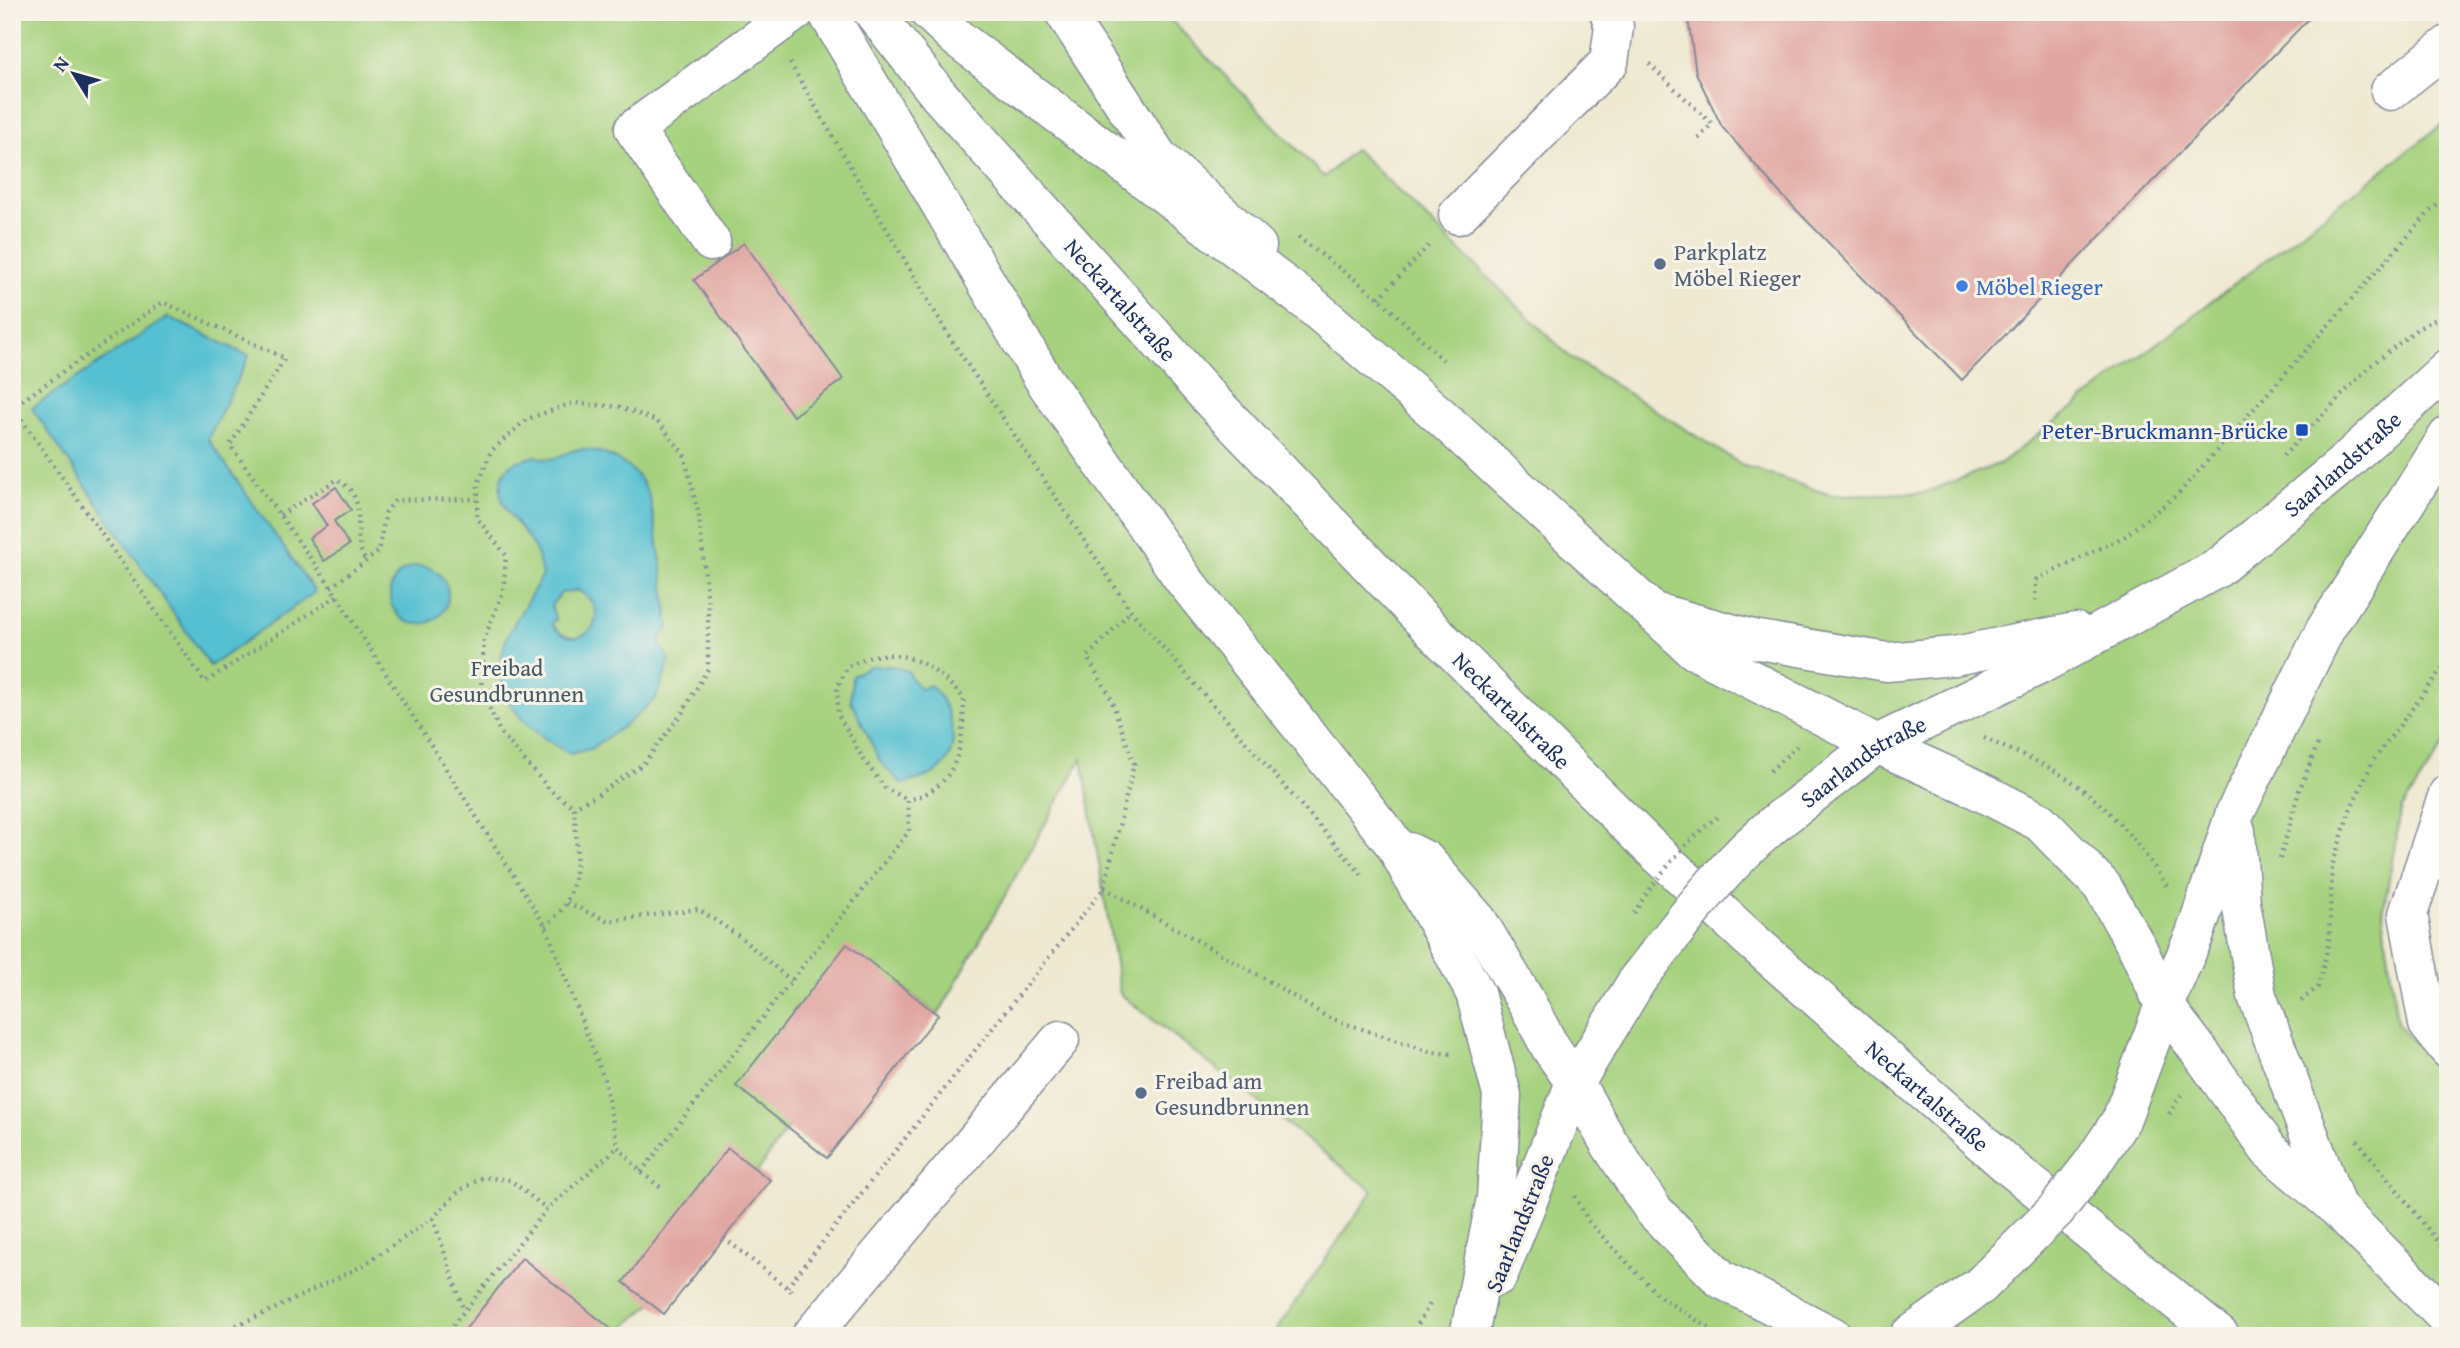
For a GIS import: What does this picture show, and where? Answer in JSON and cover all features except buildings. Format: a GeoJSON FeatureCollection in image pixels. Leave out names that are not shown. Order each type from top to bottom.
{"type":"FeatureCollection","features":[{"type":"Feature","properties":{"kind":"main road"},"geometry":{"type":"LineString","coordinates":[[827,12],[1044,380],[1184,580],[1395,845],[1475,993],[1502,1095],[1496,1198],[1471,1336]]}},
{"type":"Feature","properties":{"kind":"main road","name":"Neckartalstraße"},"geometry":{"type":"LineString","coordinates":[[873,12],[938,93],[1213,402],[1439,637],[1640,836],[1752,941],[2011,1168],[2220,1336]]}},
{"type":"Feature","properties":{"kind":"main road"},"geometry":{"type":"LineString","coordinates":[[929,12],[957,38],[1311,304],[1439,415],[1694,650],[1877,744],[1970,786],[2040,822],[2102,886],[2138,949],[2164,1005],[2269,1150],[2337,1208],[2448,1320]]}},
{"type":"Feature","properties":{"kind":"main road"},"geometry":{"type":"LineString","coordinates":[[1064,12],[1159,158],[1280,265],[1311,304]]}},
{"type":"Feature","properties":{"kind":"main road"},"geometry":{"type":"LineString","coordinates":[[1458,215],[1609,62],[1614,27],[1609,12]]}},
{"type":"Feature","properties":{"kind":"main road"},"geometry":{"type":"LineString","coordinates":[[711,242],[634,129],[783,21]]}},
{"type":"Feature","properties":{"kind":"main road"},"geometry":{"type":"LineString","coordinates":[[2390,91],[2448,45]]}},
{"type":"Feature","properties":{"kind":"main road","name":"Saarlandstraße"},"geometry":{"type":"LineString","coordinates":[[1471,1336],[1575,1083],[1638,979],[1717,878],[1748,845],[1877,744],[2038,666],[2218,568],[2342,465],[2448,368]]}},
{"type":"Feature","properties":{"kind":"main road"},"geometry":{"type":"LineString","coordinates":[[1909,1336],[1981,1285],[2056,1210],[2121,1121],[2164,1005],[2195,934],[2235,813],[2325,630],[2448,436]]}},
{"type":"Feature","properties":{"kind":"main road"},"geometry":{"type":"LineString","coordinates":[[1654,611],[1753,639],[1887,662],[1954,656],[2116,624]]}},
{"type":"Feature","properties":{"kind":"main road"},"geometry":{"type":"LineString","coordinates":[[2448,794],[2408,914],[2428,1024],[2448,1049]]}},
{"type":"Feature","properties":{"kind":"main road"},"geometry":{"type":"LineString","coordinates":[[2235,813],[2241,903],[2257,996],[2337,1208]]}},
{"type":"Feature","properties":{"kind":"main road"},"geometry":{"type":"LineString","coordinates":[[1395,845],[1425,860],[1478,921],[1550,1047],[1654,1211],[1721,1279],[1832,1336]]}},
{"type":"Feature","properties":{"kind":"main road"},"geometry":{"type":"LineString","coordinates":[[818,1328],[1060,1040]]}},
{"type":"Feature","properties":{"kind":"path"},"geometry":{"type":"LineString","coordinates":[[783,21],[950,338],[1131,611],[1087,657],[1110,696],[1134,764],[1104,888],[788,1287]]}},
{"type":"Feature","properties":{"kind":"path"},"geometry":{"type":"LineString","coordinates":[[1642,57],[1712,124],[1697,140]]}},
{"type":"Feature","properties":{"kind":"path"},"geometry":{"type":"LineString","coordinates":[[2035,609],[2035,580],[2125,536],[2178,494],[2423,219],[2448,198]]}},
{"type":"Feature","properties":{"kind":"path"},"geometry":{"type":"LineString","coordinates":[[1379,298],[1458,215]]}},
{"type":"Feature","properties":{"kind":"path"},"geometry":{"type":"LineString","coordinates":[[1290,229],[1379,298],[1448,365]]}},
{"type":"Feature","properties":{"kind":"path"},"geometry":{"type":"LineString","coordinates":[[337,596],[205,682],[13,407],[163,302],[285,358],[230,444],[337,596],[546,927],[604,1079],[618,1147],[641,1172],[660,1187]]}},
{"type":"Feature","properties":{"kind":"path"},"geometry":{"type":"LineString","coordinates":[[2277,462],[2369,367],[2417,329],[2448,313]]}},
{"type":"Feature","properties":{"kind":"path"},"geometry":{"type":"LineString","coordinates":[[546,927],[567,903],[573,880],[577,835],[574,807],[551,791],[500,732],[481,689],[484,639],[503,592],[506,555],[477,518],[477,499],[478,484],[491,451],[527,419],[573,402],[620,407],[657,421],[684,454],[699,516],[708,604],[708,669],[682,713],[643,764],[574,807]]}},
{"type":"Feature","properties":{"kind":"path"},"geometry":{"type":"LineString","coordinates":[[280,515],[338,479],[352,492],[359,515],[359,551],[366,561]]}},
{"type":"Feature","properties":{"kind":"path"},"geometry":{"type":"LineString","coordinates":[[331,587],[378,552],[386,512],[395,499],[477,499]]}},
{"type":"Feature","properties":{"kind":"path"},"geometry":{"type":"LineString","coordinates":[[902,655],[939,672],[964,698],[964,728],[954,767],[938,788],[908,800],[885,788],[863,759],[838,714],[837,688],[848,666],[872,656],[902,655]]}},
{"type":"Feature","properties":{"kind":"path"},"geometry":{"type":"LineString","coordinates":[[2294,992],[2295,1006],[2318,987],[2329,942],[2333,866],[2350,810],[2373,761],[2448,660]]}},
{"type":"Feature","properties":{"kind":"path"},"geometry":{"type":"LineString","coordinates":[[2280,860],[2299,791],[2324,729]]}},
{"type":"Feature","properties":{"kind":"path"},"geometry":{"type":"LineString","coordinates":[[641,1172],[909,831],[908,800]]}},
{"type":"Feature","properties":{"kind":"path"},"geometry":{"type":"LineString","coordinates":[[1104,888],[1327,1017],[1430,1052],[1454,1054]]}},
{"type":"Feature","properties":{"kind":"path"},"geometry":{"type":"LineString","coordinates":[[567,903],[608,921],[698,909],[739,936],[791,981]]}},
{"type":"Feature","properties":{"kind":"path"},"geometry":{"type":"LineString","coordinates":[[2164,1123],[2203,1056]]}},
{"type":"Feature","properties":{"kind":"path"},"geometry":{"type":"LineString","coordinates":[[2351,1132],[2448,1254]]}},
{"type":"Feature","properties":{"kind":"path"},"geometry":{"type":"LineString","coordinates":[[444,1336],[547,1209],[618,1147]]}},
{"type":"Feature","properties":{"kind":"path"},"geometry":{"type":"LineString","coordinates":[[210,1336],[270,1311],[362,1266],[433,1218],[459,1191],[483,1177],[510,1180],[547,1209]]}},
{"type":"Feature","properties":{"kind":"path"},"geometry":{"type":"LineString","coordinates":[[433,1218],[464,1311]]}},
{"type":"Feature","properties":{"kind":"path"},"geometry":{"type":"LineString","coordinates":[[724,1238],[788,1287],[818,1328]]}},
{"type":"Feature","properties":{"kind":"green space","name":"Freibad Gesundbrunnen"},"geometry":{"type":"Polygon","coordinates":[[[12,12],[1163,12],[1324,177],[1355,149],[1569,356],[1744,466],[1831,495],[1924,493],[2001,463],[2448,120],[2448,739],[2401,810],[2383,913],[2397,1023],[2448,1082],[2448,1336],[1272,1336],[1373,1191],[1120,994],[1082,758],[938,1015],[899,985],[788,1127],[758,1171],[651,1305],[613,1336],[12,1336],[12,12]]]}},
{"type":"Feature","properties":{"kind":"water"},"geometry":{"type":"Polygon","coordinates":[[[168,317],[249,356],[208,439],[315,592],[210,666],[32,408],[168,317]]]}},
{"type":"Feature","properties":{"kind":"water"},"geometry":{"type":"Polygon","coordinates":[[[590,450],[619,460],[634,472],[648,493],[659,547],[669,628],[662,636],[660,644],[670,661],[656,698],[628,723],[590,749],[570,754],[524,721],[505,693],[501,677],[501,658],[507,638],[542,575],[537,554],[506,509],[500,489],[504,473],[515,462],[536,456],[552,459],[574,451],[590,450]],[[576,589],[561,593],[551,606],[556,620],[552,625],[563,634],[574,637],[584,635],[596,620],[595,610],[589,599],[576,589]]]}},
{"type":"Feature","properties":{"kind":"water"},"geometry":{"type":"Polygon","coordinates":[[[413,566],[425,566],[440,574],[448,589],[448,601],[440,616],[425,624],[413,624],[398,616],[390,601],[390,589],[398,574],[413,566]]]}},
{"type":"Feature","properties":{"kind":"water"},"geometry":{"type":"Polygon","coordinates":[[[870,666],[892,666],[908,671],[921,689],[930,685],[943,702],[951,724],[952,746],[949,757],[935,773],[902,784],[881,763],[851,701],[852,675],[870,666]]]}},
{"type":"Feature","properties":{"kind":"place","name":"Parkplatz Möbel Rieger"},"geometry":{"type":"Point","coordinates":[1660,264]}},
{"type":"Feature","properties":{"kind":"place","name":"Möbel Rieger"},"geometry":{"type":"Point","coordinates":[1962,286]}},
{"type":"Feature","properties":{"kind":"place","name":"Peter-Bruckmann-Brücke"},"geometry":{"type":"Point","coordinates":[2302,430]}},
{"type":"Feature","properties":{"kind":"place","name":"Freibad am Gesundbrunnen"},"geometry":{"type":"Point","coordinates":[1141,1093]}}]}
